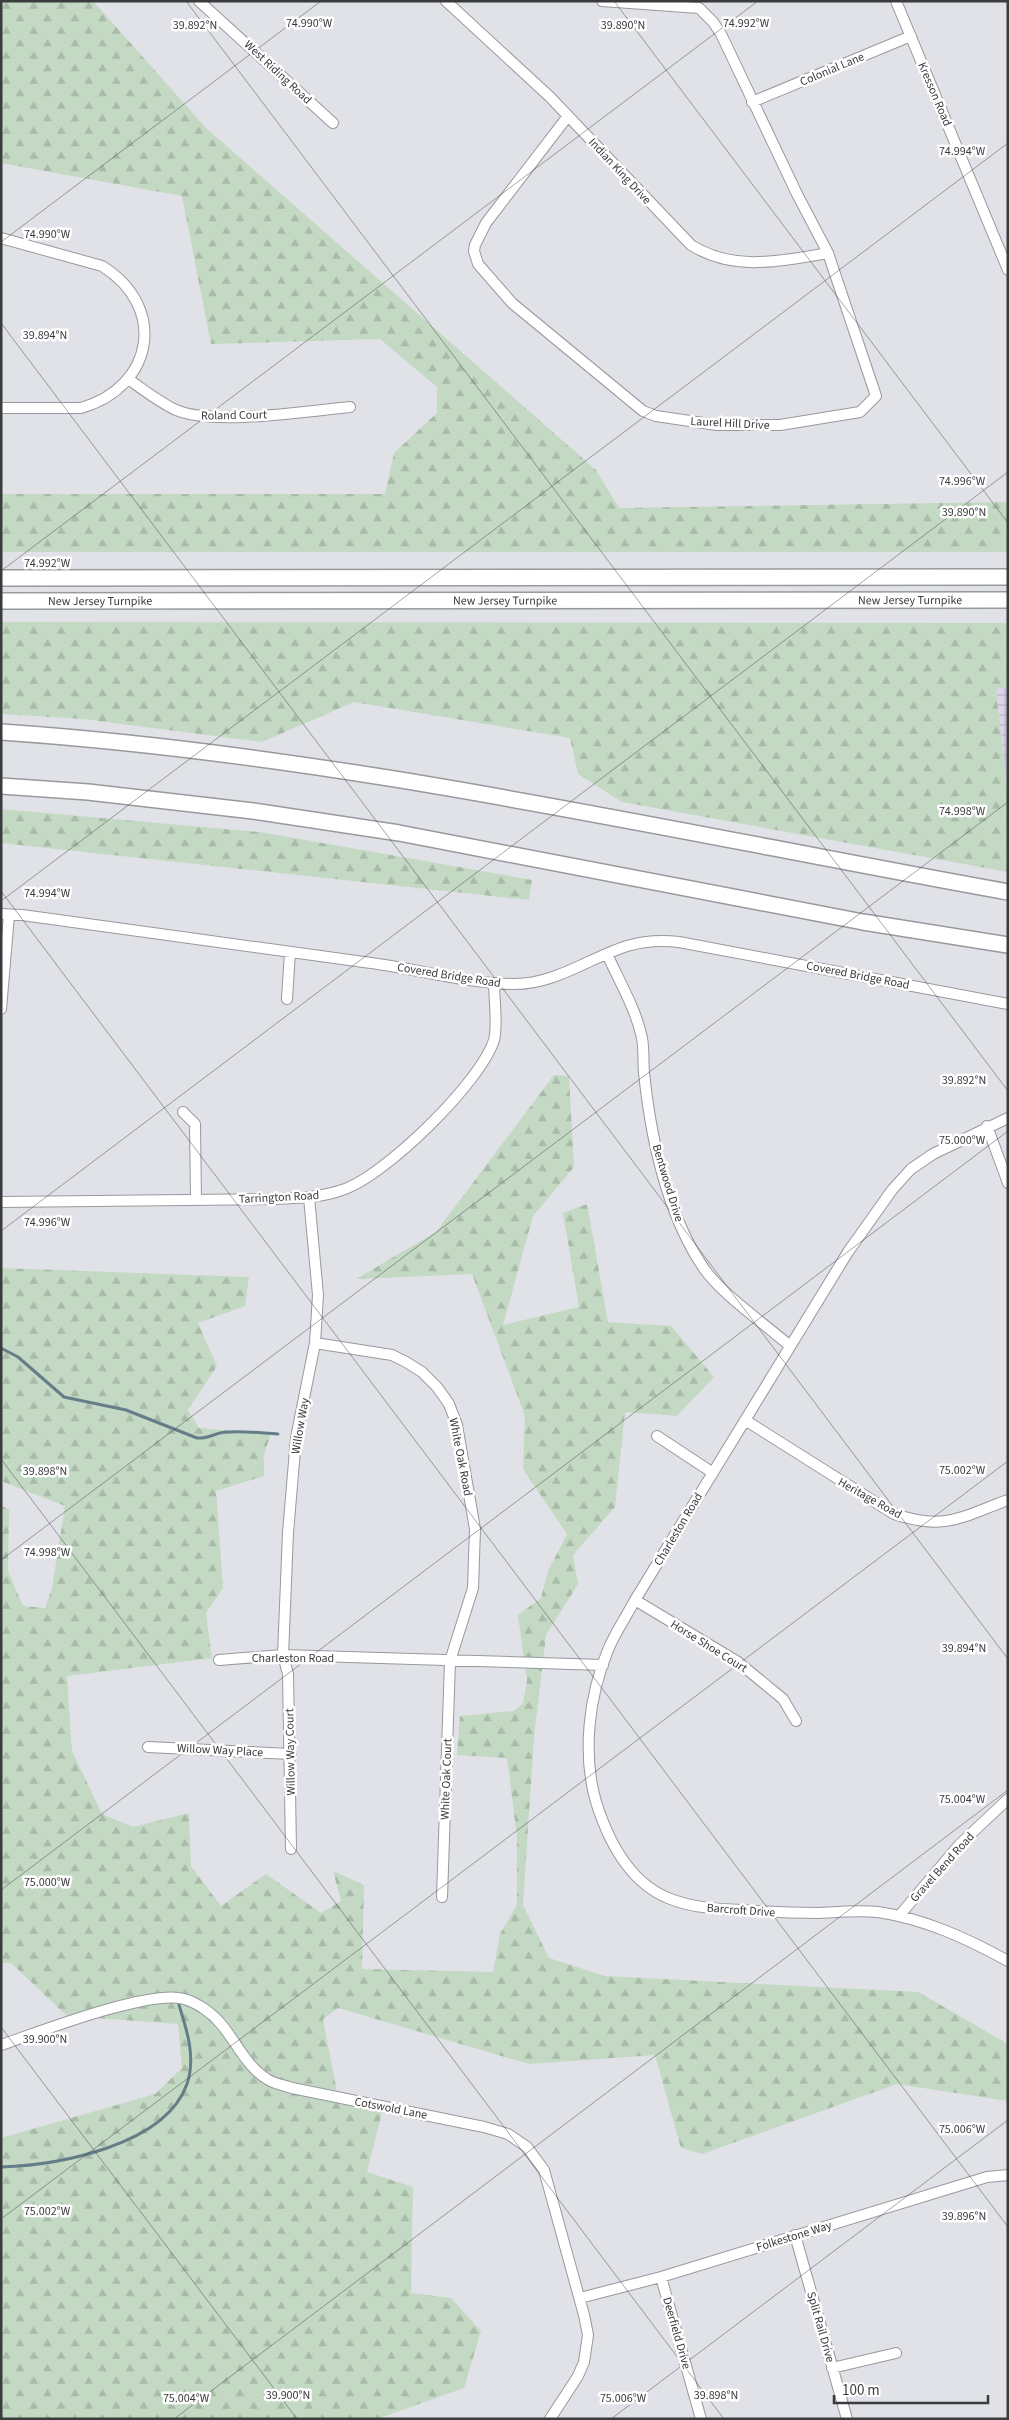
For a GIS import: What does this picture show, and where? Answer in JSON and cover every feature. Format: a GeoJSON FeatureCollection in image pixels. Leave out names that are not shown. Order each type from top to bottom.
{"type":"FeatureCollection","features":[{"type":"Feature","properties":{"kind":"highway","name":"New Jersey Turnpike"},"geometry":{"type":"LineString","coordinates":[[1,578],[1008,576]]}},
{"type":"Feature","properties":{"kind":"highway","name":"New Jersey Turnpike"},"geometry":{"type":"LineString","coordinates":[[1,601],[1008,600]]}},
{"type":"Feature","properties":{"kind":"highway"},"geometry":{"type":"LineString","coordinates":[[1,732],[277,761],[496,797],[1008,892]]}},
{"type":"Feature","properties":{"kind":"highway"},"geometry":{"type":"LineString","coordinates":[[1,786],[88,792],[254,811],[399,833],[863,922],[1008,945]]}},
{"type":"Feature","properties":{"kind":"street","name":"West Riding Road"},"geometry":{"type":"LineString","coordinates":[[199,1],[333,123]]}},
{"type":"Feature","properties":{"kind":"street","name":"Indian King Drive"},"geometry":{"type":"LineString","coordinates":[[446,1],[568,116],[691,246],[704,254],[735,262],[758,264],[828,253]]}},
{"type":"Feature","properties":{"kind":"street","name":"Laurel Hill Drive"},"geometry":{"type":"LineString","coordinates":[[568,116],[486,223],[477,240],[474,252],[478,264],[512,303],[643,411],[664,418],[717,425],[780,426],[860,412],[876,396],[828,253],[752,102],[721,34],[713,22],[699,8],[602,1]]}},
{"type":"Feature","properties":{"kind":"street","name":"Kresson Road"},"geometry":{"type":"LineString","coordinates":[[896,1],[1008,270]]}},
{"type":"Feature","properties":{"kind":"street","name":"Colonial Lane"},"geometry":{"type":"LineString","coordinates":[[752,102],[911,36]]}},
{"type":"Feature","properties":{"kind":"street"},"geometry":{"type":"LineString","coordinates":[[1,238],[102,266],[116,274],[128,286],[143,312],[145,331],[140,356],[128,378],[112,393],[91,405],[81,408],[1,408]]}},
{"type":"Feature","properties":{"kind":"street","name":"Roland Court"},"geometry":{"type":"LineString","coordinates":[[128,378],[158,400],[177,410],[198,416],[251,416],[350,408]]}},
{"type":"Feature","properties":{"kind":"street"},"geometry":{"type":"LineString","coordinates":[[1,1009],[5,914]]}},
{"type":"Feature","properties":{"kind":"street","name":"Covered Bridge Road"},"geometry":{"type":"LineString","coordinates":[[5,914],[398,966],[494,983],[533,982],[645,942],[679,942],[1008,1004]]}},
{"type":"Feature","properties":{"kind":"street"},"geometry":{"type":"LineString","coordinates":[[286,1000],[290,952]]}},
{"type":"Feature","properties":{"kind":"street","name":"Bentwood Drive"},"geometry":{"type":"LineString","coordinates":[[607,954],[638,1022],[643,1040],[644,1072],[657,1156],[674,1208],[690,1247],[706,1272],[725,1291],[790,1346]]}},
{"type":"Feature","properties":{"kind":"street","name":"Tarrington Road"},"geometry":{"type":"LineString","coordinates":[[1,1202],[309,1197],[342,1191],[374,1173],[451,1104],[483,1064],[494,1038],[494,983]]}},
{"type":"Feature","properties":{"kind":"street"},"geometry":{"type":"LineString","coordinates":[[183,1112],[195,1124],[196,1200]]}},
{"type":"Feature","properties":{"kind":"street","name":"Charleston Road"},"geometry":{"type":"LineString","coordinates":[[219,1660],[283,1655],[603,1665],[608,1650],[635,1600],[848,1252],[892,1190],[918,1164],[987,1126],[1008,1118]]}},
{"type":"Feature","properties":{"kind":"street"},"geometry":{"type":"LineString","coordinates":[[987,1126],[1008,1183]]}},
{"type":"Feature","properties":{"kind":"street","name":"Willow Way"},"geometry":{"type":"LineString","coordinates":[[283,1655],[288,1533],[296,1438],[316,1343],[318,1295],[309,1197]]}},
{"type":"Feature","properties":{"kind":"street","name":"White Oak Road"},"geometry":{"type":"LineString","coordinates":[[316,1343],[392,1355],[422,1372],[437,1387],[449,1404],[457,1425],[475,1529],[473,1588],[450,1661]]}},
{"type":"Feature","properties":{"kind":"street","name":"Heritage Road"},"geometry":{"type":"LineString","coordinates":[[745,1420],[894,1514],[931,1523],[953,1521],[1008,1500]]}},
{"type":"Feature","properties":{"kind":"street"},"geometry":{"type":"LineString","coordinates":[[657,1436],[713,1473]]}},
{"type":"Feature","properties":{"kind":"street","name":"Horse Shoe Court"},"geometry":{"type":"LineString","coordinates":[[635,1600],[738,1662],[783,1699],[796,1721]]}},
{"type":"Feature","properties":{"kind":"street","name":"Willow Way Court"},"geometry":{"type":"LineString","coordinates":[[283,1655],[288,1674],[291,1754],[291,1849]]}},
{"type":"Feature","properties":{"kind":"street","name":"White Oak Court"},"geometry":{"type":"LineString","coordinates":[[442,1897],[450,1661]]}},
{"type":"Feature","properties":{"kind":"street","name":"Barcroft Drive"},"geometry":{"type":"LineString","coordinates":[[603,1665],[596,1685],[590,1720],[589,1756],[594,1793],[604,1827],[622,1858],[642,1881],[668,1898],[706,1908],[789,1913],[876,1912],[899,1916],[935,1925],[1008,1961]]}},
{"type":"Feature","properties":{"kind":"street","name":"Willow Way Place"},"geometry":{"type":"LineString","coordinates":[[148,1747],[291,1754]]}},
{"type":"Feature","properties":{"kind":"street","name":"Gravel Bend Road"},"geometry":{"type":"LineString","coordinates":[[899,1916],[959,1844],[1008,1799]]}},
{"type":"Feature","properties":{"kind":"street","name":"Cotswold Lane"},"geometry":{"type":"LineString","coordinates":[[1,2045],[126,2004],[159,1997],[183,1998],[202,2007],[221,2023],[249,2064],[268,2080],[292,2088],[484,2127],[508,2134],[527,2147],[544,2170],[580,2298],[588,2335],[584,2362],[578,2376],[550,2419]]}},
{"type":"Feature","properties":{"kind":"street","name":"Folkestone Way"},"geometry":{"type":"LineString","coordinates":[[580,2298],[661,2277],[987,2177],[1008,2175]]}},
{"type":"Feature","properties":{"kind":"street","name":"Split Rail Drive"},"geometry":{"type":"LineString","coordinates":[[795,2236],[847,2419]]}},
{"type":"Feature","properties":{"kind":"street","name":"Deerfield Drive"},"geometry":{"type":"LineString","coordinates":[[661,2277],[702,2419]]}},
{"type":"Feature","properties":{"kind":"street"},"geometry":{"type":"LineString","coordinates":[[832,2368],[896,2353]]}},
{"type":"Feature","properties":{"kind":"shaded area"},"geometry":{"type":"Polygon","coordinates":[[[1008,687],[1008,796],[996,689],[1008,687]]]}},
{"type":"Feature","properties":{"kind":"green space"},"geometry":{"type":"Polygon","coordinates":[[[1,1],[93,1],[206,128],[596,470],[619,508],[1008,502],[1008,552],[1,552],[1,494],[385,494],[394,453],[437,413],[437,387],[380,339],[211,344],[182,196],[1,163],[1,1]]]}},
{"type":"Feature","properties":{"kind":"green space"},"geometry":{"type":"Polygon","coordinates":[[[1,622],[1008,623],[1008,687],[996,689],[1008,796],[1008,872],[622,802],[578,774],[570,738],[354,702],[262,742],[83,719],[1,714],[1,622]]]}},
{"type":"Feature","properties":{"kind":"green space"},"geometry":{"type":"Polygon","coordinates":[[[1,809],[260,832],[532,880],[529,900],[1,843],[1,809]]]}},
{"type":"Feature","properties":{"kind":"green space"},"geometry":{"type":"Polygon","coordinates":[[[554,1075],[569,1076],[574,1167],[533,1216],[503,1325],[579,1307],[563,1213],[587,1204],[608,1322],[671,1326],[714,1377],[677,1416],[625,1412],[615,1507],[573,1555],[578,1584],[546,1635],[534,1737],[523,1905],[549,1958],[605,1976],[918,1992],[1008,2044],[1008,2101],[897,2084],[702,2154],[681,2148],[655,2055],[529,2064],[338,2008],[323,2019],[339,2102],[382,2112],[367,2172],[413,2187],[411,2293],[451,2298],[481,2331],[464,2388],[377,2419],[1,2419],[1,2138],[155,2094],[182,2068],[178,2024],[67,2016],[11,1963],[1,1963],[1,1505],[9,1510],[8,1571],[23,1606],[45,1608],[52,1588],[65,1506],[1,1481],[1,1268],[249,1277],[245,1306],[198,1323],[217,1366],[188,1410],[199,1428],[271,1434],[264,1454],[264,1476],[216,1491],[223,1588],[206,1613],[212,1658],[67,1676],[72,1751],[102,1814],[133,1827],[189,1813],[191,1866],[221,1906],[266,1874],[321,1913],[341,1901],[333,1871],[364,1885],[362,1969],[493,1972],[500,1934],[517,1905],[517,1837],[507,1758],[457,1755],[460,1716],[514,1711],[523,1703],[527,1681],[518,1615],[541,1598],[548,1571],[567,1534],[523,1469],[525,1416],[472,1274],[356,1279],[436,1232],[554,1075]]]}},
{"type":"Feature","properties":{"kind":"waterway"},"geometry":{"type":"LineString","coordinates":[[1,1348],[18,1357],[64,1397],[126,1410],[197,1438],[234,1432],[278,1434]]}},
{"type":"Feature","properties":{"kind":"waterway"},"geometry":{"type":"LineString","coordinates":[[1,2167],[51,2162],[79,2156],[107,2148],[134,2137],[157,2123],[175,2105],[187,2084],[190,2074],[191,2054],[179,2005]]}}]}
